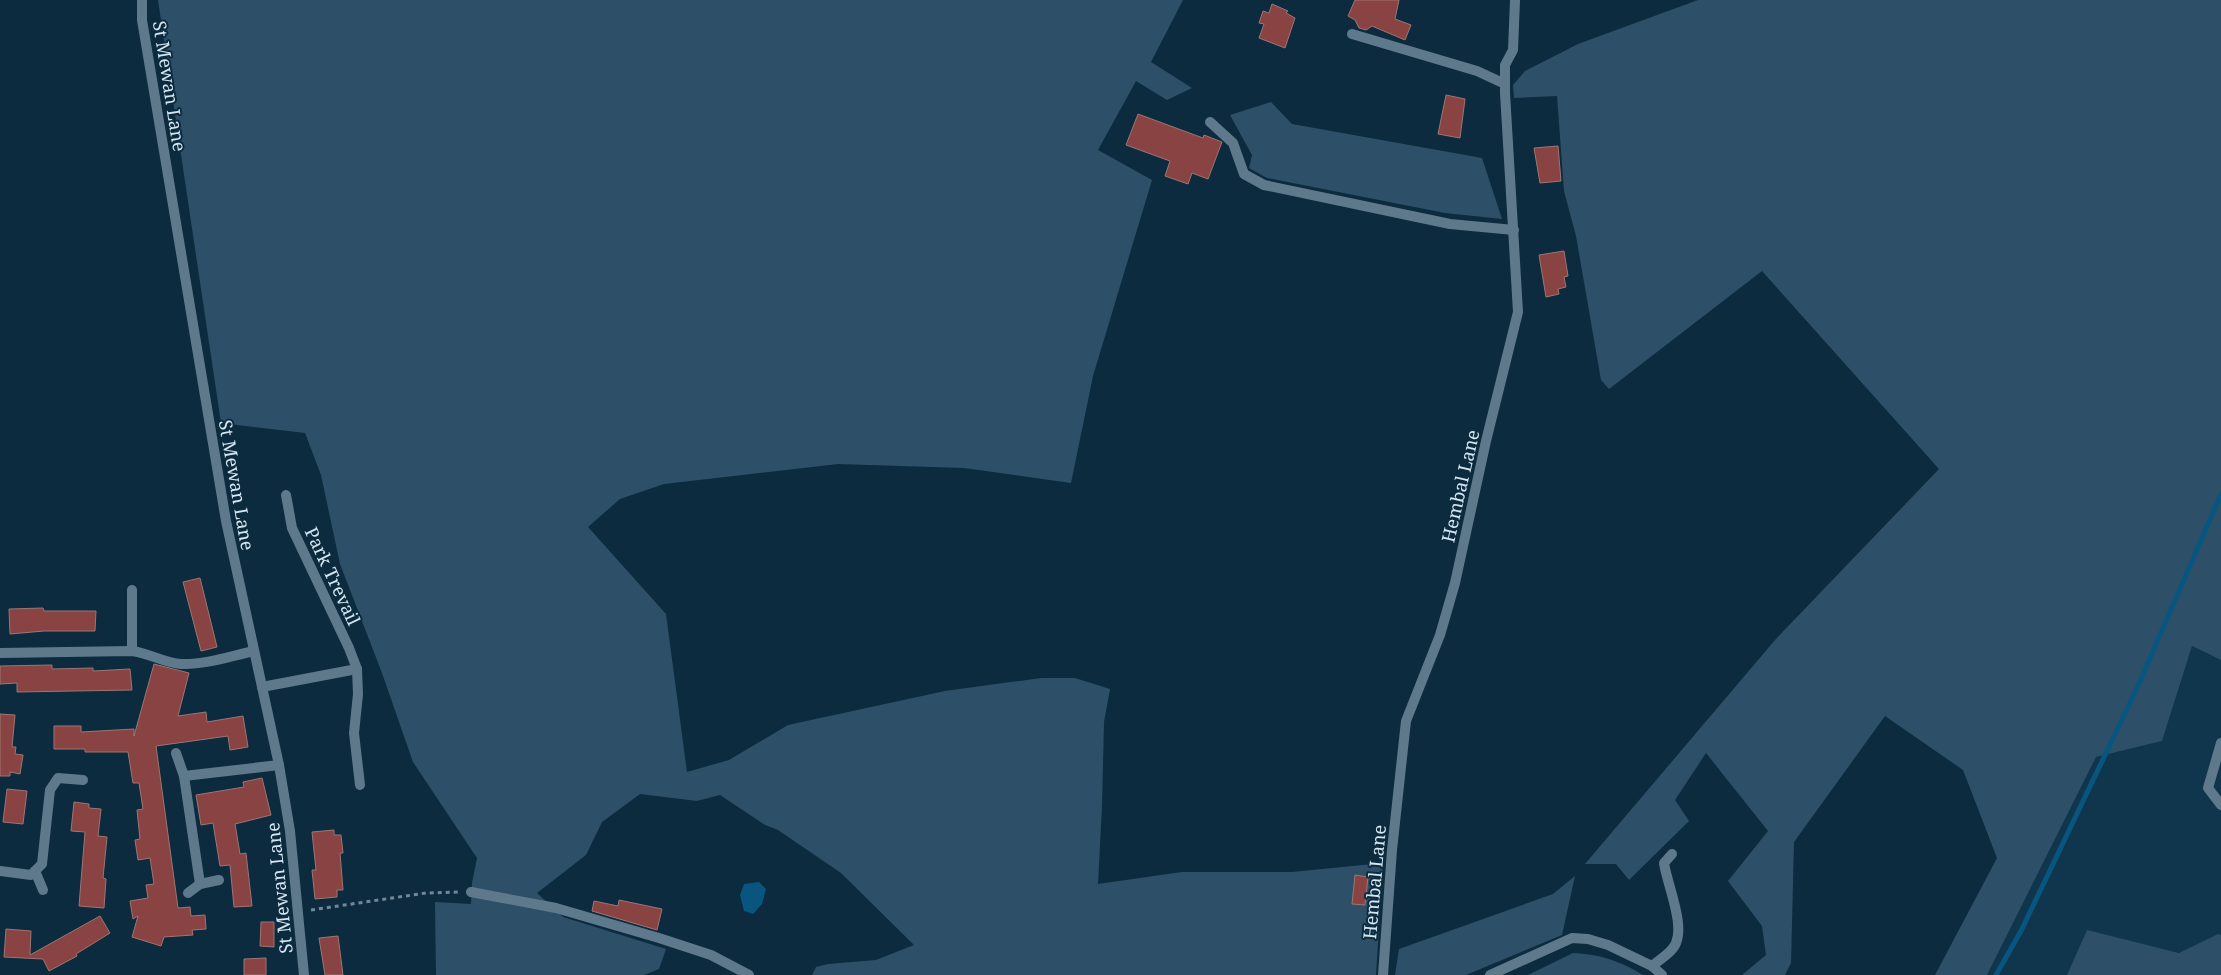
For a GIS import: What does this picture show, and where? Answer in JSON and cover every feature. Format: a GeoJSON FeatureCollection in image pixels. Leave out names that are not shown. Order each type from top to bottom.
{"type":"FeatureCollection","features":[{"type":"Feature","properties":{"kind":"street","name":"St Mewan Lane"},"geometry":{"type":"LineString","coordinates":[[142,0],[142,20],[226,521],[279,765],[290,831],[304,975]]}},
{"type":"Feature","properties":{"kind":"street","name":"Hembal Lane"},"geometry":{"type":"LineString","coordinates":[[1383,975],[1392,850],[1406,721],[1440,635],[1455,583],[1486,441],[1518,312],[1505,84],[1505,64],[1513,50],[1515,0]]}},
{"type":"Feature","properties":{"kind":"street"},"geometry":{"type":"LineString","coordinates":[[1352,34],[1477,71],[1505,84]]}},
{"type":"Feature","properties":{"kind":"street"},"geometry":{"type":"LineString","coordinates":[[1210,122],[1233,143],[1244,174],[1264,185],[1450,224],[1514,230]]}},
{"type":"Feature","properties":{"kind":"street","name":"Park Trevail"},"geometry":{"type":"LineString","coordinates":[[286,495],[292,528],[350,648],[357,669],[358,694],[354,733],[360,785]]}},
{"type":"Feature","properties":{"kind":"street"},"geometry":{"type":"LineString","coordinates":[[132,590],[132,651]]}},
{"type":"Feature","properties":{"kind":"street"},"geometry":{"type":"LineString","coordinates":[[0,653],[132,651],[143,652],[181,664],[200,663],[254,651]]}},
{"type":"Feature","properties":{"kind":"street"},"geometry":{"type":"LineString","coordinates":[[262,687],[357,669]]}},
{"type":"Feature","properties":{"kind":"street"},"geometry":{"type":"LineString","coordinates":[[2221,743],[2208,788],[2221,805]]}},
{"type":"Feature","properties":{"kind":"street"},"geometry":{"type":"LineString","coordinates":[[176,753],[184,776],[200,884]]}},
{"type":"Feature","properties":{"kind":"street"},"geometry":{"type":"LineString","coordinates":[[184,776],[279,765]]}},
{"type":"Feature","properties":{"kind":"street"},"geometry":{"type":"LineString","coordinates":[[0,871],[31,875],[42,864],[50,790],[58,778],[83,780]]}},
{"type":"Feature","properties":{"kind":"street"},"geometry":{"type":"LineString","coordinates":[[1652,966],[1674,948],[1680,936],[1664,863],[1672,854]]}},
{"type":"Feature","properties":{"kind":"street"},"geometry":{"type":"LineString","coordinates":[[35,871],[43,890]]}},
{"type":"Feature","properties":{"kind":"street"},"geometry":{"type":"LineString","coordinates":[[188,893],[200,884],[218,880]]}},
{"type":"Feature","properties":{"kind":"street"},"geometry":{"type":"LineString","coordinates":[[471,892],[556,908],[659,938],[711,955],[749,975]]}},
{"type":"Feature","properties":{"kind":"street"},"geometry":{"type":"LineString","coordinates":[[1490,975],[1572,938],[1588,939],[1608,945],[1652,966],[1662,975]]}},
{"type":"Feature","properties":{"kind":"path"},"geometry":{"type":"LineString","coordinates":[[299,912],[426,893],[471,892]]}},
{"type":"Feature","properties":{"kind":"shaded area"},"geometry":{"type":"Polygon","coordinates":[[[158,0],[1183,0],[1151,62],[1192,88],[1167,100],[1136,81],[1098,150],[1152,180],[1093,376],[1071,483],[964,468],[838,464],[664,484],[620,499],[588,527],[666,614],[687,772],[729,760],[788,725],[945,691],[1041,678],[1075,678],[1110,689],[1104,722],[1098,884],[1182,872],[1292,872],[1383,863],[1376,975],[812,975],[816,967],[828,964],[876,960],[914,945],[841,873],[778,830],[765,825],[720,795],[697,801],[640,794],[602,822],[586,855],[537,893],[563,917],[666,949],[659,969],[644,975],[436,975],[435,902],[471,904],[472,883],[477,858],[413,762],[382,673],[340,564],[321,475],[305,433],[221,423],[158,0]]]}},
{"type":"Feature","properties":{"kind":"shaded area"},"geometry":{"type":"Polygon","coordinates":[[[1698,0],[2221,0],[2221,660],[2192,646],[2162,741],[2096,757],[1987,975],[1935,975],[1997,858],[1963,770],[1885,716],[1794,842],[1791,963],[1785,975],[1742,975],[1766,955],[1762,926],[1728,881],[1768,831],[1706,753],[1675,800],[1689,821],[1629,880],[1616,864],[1585,864],[1775,640],[1939,469],[1762,271],[1609,389],[1601,380],[1576,236],[1564,191],[1557,96],[1514,98],[1513,85],[1525,71],[1578,44],[1698,0]]]}},
{"type":"Feature","properties":{"kind":"shaded area"},"geometry":{"type":"Polygon","coordinates":[[[1271,102],[1292,124],[1482,158],[1502,219],[1445,213],[1267,178],[1249,168],[1252,155],[1230,115],[1271,102]]]}},
{"type":"Feature","properties":{"kind":"shaded area"},"geometry":{"type":"Polygon","coordinates":[[[2192,646],[2221,660],[2221,935],[2218,934],[2179,953],[2087,931],[2067,975],[1987,975],[2096,757],[2162,741],[2192,646]]]}},
{"type":"Feature","properties":{"kind":"shaded area"},"geometry":{"type":"Polygon","coordinates":[[[1575,876],[1562,935],[1466,975],[1395,975],[1399,949],[1553,894],[1575,876]]]}},
{"type":"Feature","properties":{"kind":"shaded area"},"geometry":{"type":"Polygon","coordinates":[[[759,882],[766,889],[762,904],[753,914],[744,911],[740,895],[744,884],[759,882]]]}},
{"type":"Feature","properties":{"kind":"shaded area"},"geometry":{"type":"Polygon","coordinates":[[[2087,930],[2179,953],[2218,934],[2221,935],[2221,975],[2067,975],[2087,930]]]}},
{"type":"Feature","properties":{"kind":"shaded area"},"geometry":{"type":"Polygon","coordinates":[[[1573,953],[1610,959],[1643,975],[1528,975],[1573,953]]]}},
{"type":"Feature","properties":{"kind":"building"},"geometry":{"type":"Polygon","coordinates":[[[1355,0],[1399,0],[1395,19],[1411,25],[1405,40],[1372,26],[1366,30],[1359,28],[1355,20],[1348,16],[1355,0]]]}},
{"type":"Feature","properties":{"kind":"building"},"geometry":{"type":"Polygon","coordinates":[[[1272,4],[1288,11],[1286,13],[1295,18],[1285,48],[1259,38],[1264,24],[1259,23],[1263,11],[1269,13],[1272,4]]]}},
{"type":"Feature","properties":{"kind":"building"},"geometry":{"type":"Polygon","coordinates":[[[1446,95],[1465,99],[1460,138],[1438,134],[1446,95]]]}},
{"type":"Feature","properties":{"kind":"building"},"geometry":{"type":"Polygon","coordinates":[[[1138,114],[1203,138],[1204,135],[1222,142],[1208,179],[1192,173],[1188,184],[1165,176],[1170,161],[1126,145],[1138,114]]]}},
{"type":"Feature","properties":{"kind":"building"},"geometry":{"type":"Polygon","coordinates":[[[1558,146],[1561,181],[1540,183],[1534,148],[1558,146]]]}},
{"type":"Feature","properties":{"kind":"building"},"geometry":{"type":"Polygon","coordinates":[[[1564,251],[1568,276],[1564,277],[1566,287],[1558,289],[1559,294],[1546,297],[1539,255],[1564,251]]]}},
{"type":"Feature","properties":{"kind":"building"},"geometry":{"type":"Polygon","coordinates":[[[200,578],[217,647],[201,651],[183,582],[200,578]]]}},
{"type":"Feature","properties":{"kind":"building"},"geometry":{"type":"Polygon","coordinates":[[[43,608],[44,611],[96,611],[95,631],[44,631],[10,634],[9,609],[43,608]]]}},
{"type":"Feature","properties":{"kind":"building"},"geometry":{"type":"Polygon","coordinates":[[[154,664],[189,673],[178,716],[206,712],[207,722],[243,716],[248,747],[230,750],[228,736],[156,746],[178,908],[190,907],[191,916],[205,915],[206,929],[192,930],[193,935],[164,937],[161,946],[132,937],[138,916],[133,919],[130,901],[148,898],[146,885],[154,884],[150,858],[138,860],[135,840],[140,839],[137,810],[143,809],[139,783],[133,783],[128,752],[85,752],[85,749],[54,749],[54,726],[81,726],[81,732],[134,729],[134,736],[154,664]]]}},
{"type":"Feature","properties":{"kind":"building"},"geometry":{"type":"Polygon","coordinates":[[[52,665],[52,669],[93,668],[93,671],[130,669],[132,690],[17,692],[17,683],[0,684],[0,666],[52,665]]]}},
{"type":"Feature","properties":{"kind":"building"},"geometry":{"type":"Polygon","coordinates":[[[0,714],[15,715],[12,747],[16,747],[15,754],[23,755],[20,774],[10,772],[10,776],[0,776],[0,714]]]}},
{"type":"Feature","properties":{"kind":"building"},"geometry":{"type":"Polygon","coordinates":[[[262,778],[271,815],[235,824],[240,854],[246,853],[252,906],[234,907],[230,865],[220,866],[213,823],[201,825],[196,795],[244,787],[243,782],[262,778]]]}},
{"type":"Feature","properties":{"kind":"building"},"geometry":{"type":"Polygon","coordinates":[[[7,789],[27,791],[23,824],[3,822],[7,789]]]}},
{"type":"Feature","properties":{"kind":"building"},"geometry":{"type":"Polygon","coordinates":[[[74,802],[89,804],[89,808],[101,809],[98,836],[107,837],[103,878],[106,879],[104,908],[79,906],[85,832],[71,831],[74,802]]]}},
{"type":"Feature","properties":{"kind":"building"},"geometry":{"type":"Polygon","coordinates":[[[334,830],[334,835],[341,835],[343,853],[340,853],[343,890],[337,890],[337,897],[315,899],[312,870],[316,870],[312,832],[334,830]]]}},
{"type":"Feature","properties":{"kind":"building"},"geometry":{"type":"Polygon","coordinates":[[[1355,875],[1368,877],[1365,905],[1352,904],[1355,875]]]}},
{"type":"Feature","properties":{"kind":"building"},"geometry":{"type":"Polygon","coordinates":[[[619,900],[662,909],[657,930],[592,911],[594,901],[618,906],[619,900]]]}},
{"type":"Feature","properties":{"kind":"building"},"geometry":{"type":"Polygon","coordinates":[[[100,916],[110,933],[76,954],[77,956],[49,971],[43,959],[4,957],[6,929],[31,931],[30,955],[100,916]]]}},
{"type":"Feature","properties":{"kind":"building"},"geometry":{"type":"Polygon","coordinates":[[[261,922],[274,922],[274,947],[260,946],[261,922]]]}},
{"type":"Feature","properties":{"kind":"building"},"geometry":{"type":"Polygon","coordinates":[[[338,936],[343,975],[325,975],[319,938],[338,936]]]}},
{"type":"Feature","properties":{"kind":"building"},"geometry":{"type":"Polygon","coordinates":[[[266,958],[266,975],[244,975],[244,959],[266,958]]]}},
{"type":"Feature","properties":{"kind":"waterway"},"geometry":{"type":"LineString","coordinates":[[1996,975],[2021,931],[2138,686],[2221,494]]}}]}
